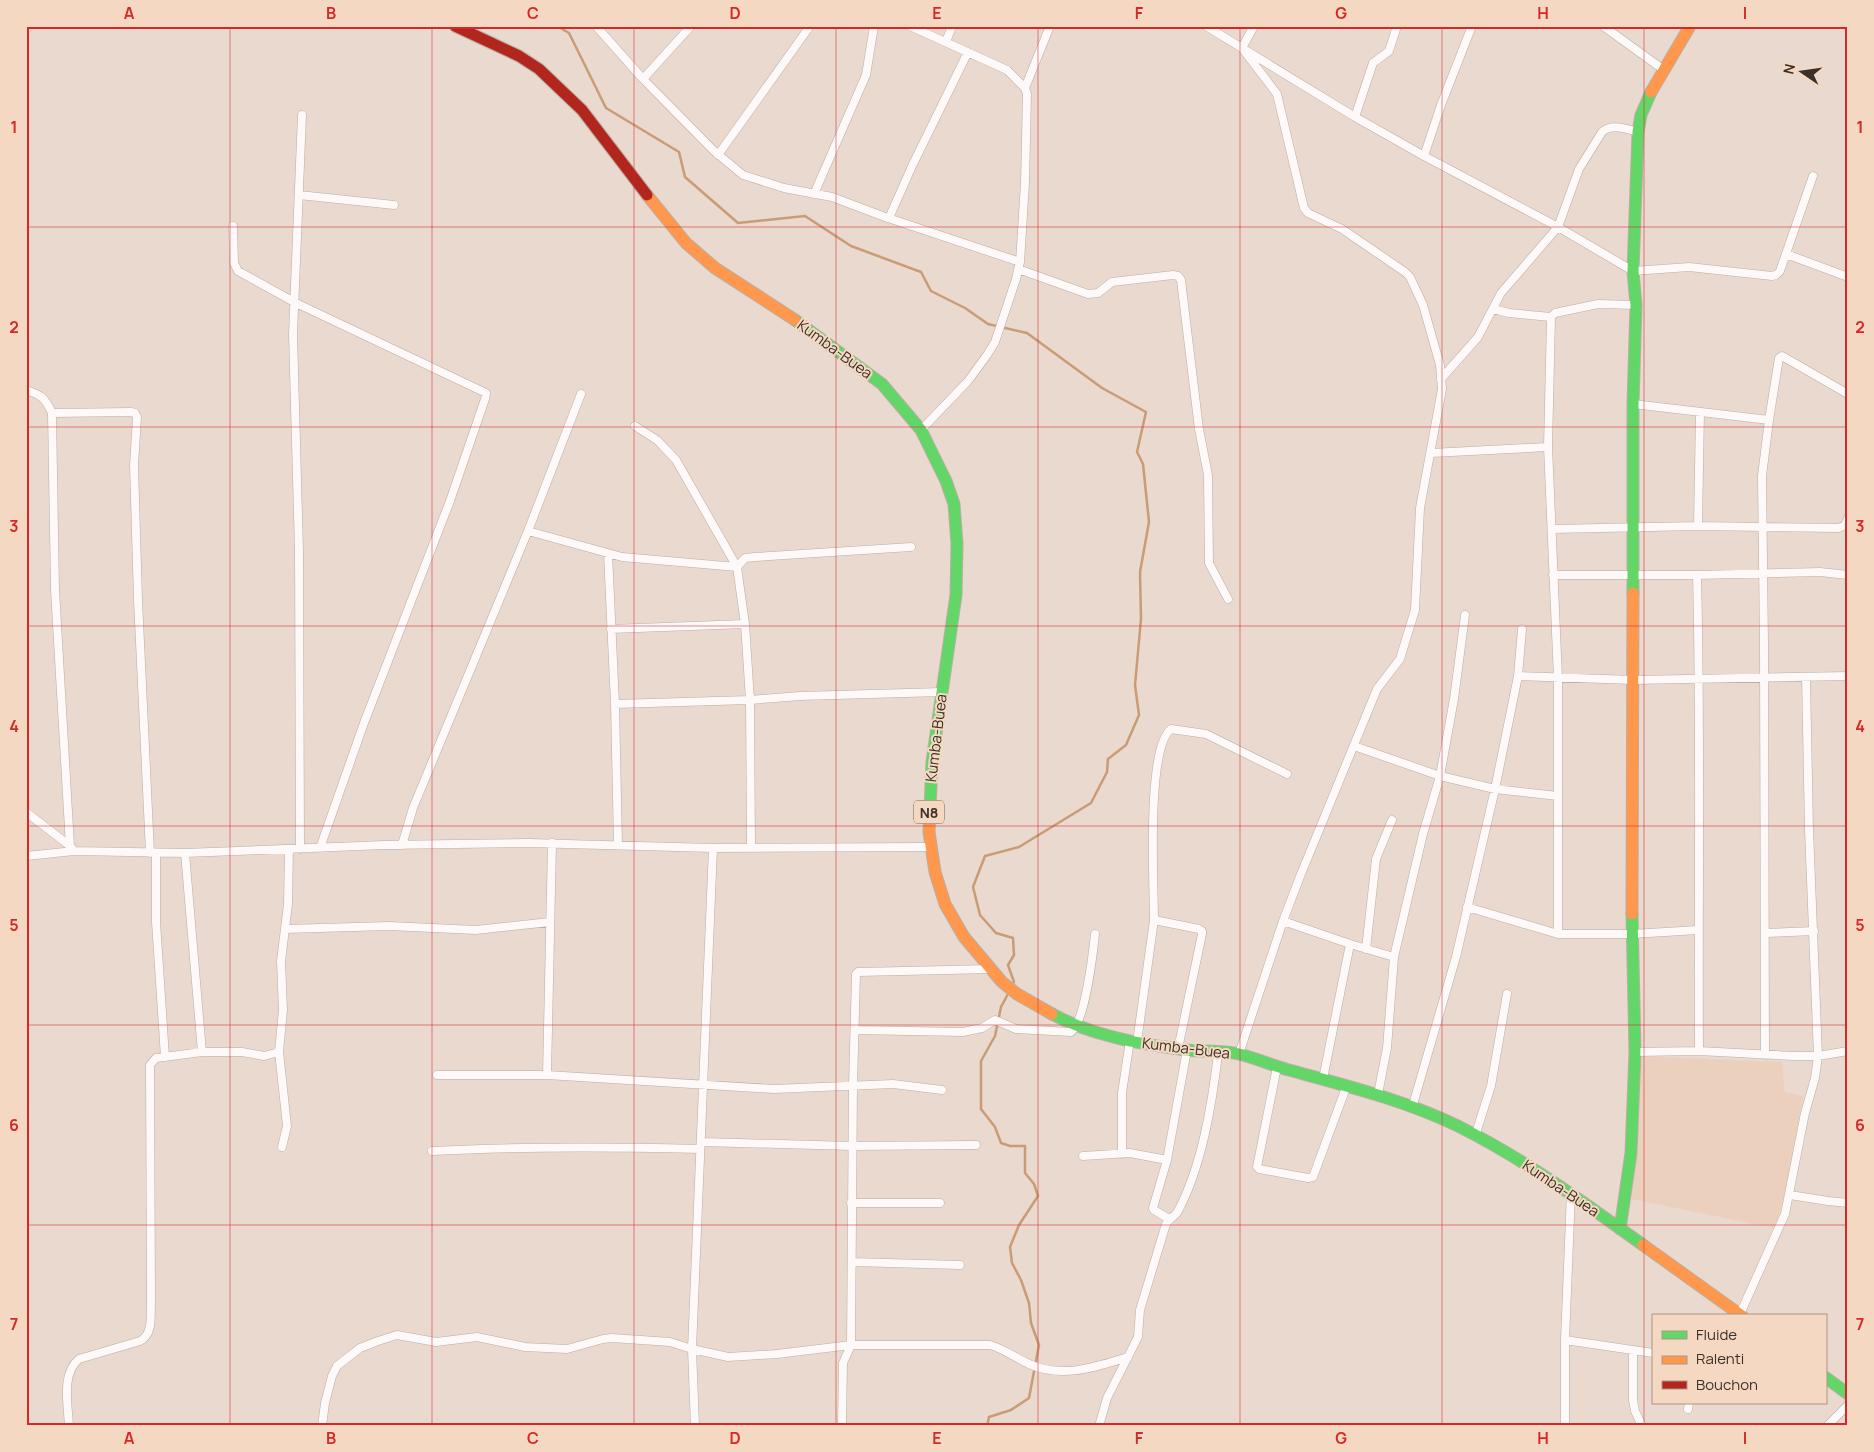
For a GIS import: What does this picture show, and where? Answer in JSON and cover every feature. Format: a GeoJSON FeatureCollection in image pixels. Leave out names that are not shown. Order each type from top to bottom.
{"type":"FeatureCollection","features":[{"type":"Feature","properties":{"kind":"main road","name":"Kumba-Buea"},"geometry":{"type":"LineString","coordinates":[[455,26],[519,56],[539,69],[582,110],[661,214],[686,243],[715,268],[804,326],[882,384],[921,430],[946,480],[955,508],[957,578],[931,770],[928,825],[931,847],[935,872],[945,904],[964,937],[1002,982],[1017,994],[1076,1026],[1102,1035],[1183,1050],[1239,1054],[1277,1067],[1378,1094],[1457,1126],[1518,1160],[1571,1193],[1740,1314]]}},
{"type":"Feature","properties":{"kind":"main road"},"geometry":{"type":"LineString","coordinates":[[1620,1229],[1632,1148],[1635,1052],[1632,934],[1634,680],[1633,404],[1636,306],[1633,271],[1638,132],[1641,115],[1646,103],[1690,26]]}},
{"type":"Feature","properties":{"kind":"main road"},"geometry":{"type":"LineString","coordinates":[[1826,1378],[1847,1392]]}},
{"type":"Feature","properties":{"kind":"street"},"geometry":{"type":"LineString","coordinates":[[596,26],[643,79],[718,155],[732,168],[751,179],[784,188],[832,196],[1019,265],[1088,294],[1098,293],[1112,282],[1178,276],[1181,280],[1198,421],[1208,475],[1209,563],[1228,599]]}},
{"type":"Feature","properties":{"kind":"street"},"geometry":{"type":"LineString","coordinates":[[643,79],[691,26]]}},
{"type":"Feature","properties":{"kind":"street"},"geometry":{"type":"LineString","coordinates":[[718,155],[810,26]]}},
{"type":"Feature","properties":{"kind":"street"},"geometry":{"type":"LineString","coordinates":[[814,194],[866,75],[874,26]]}},
{"type":"Feature","properties":{"kind":"street"},"geometry":{"type":"LineString","coordinates":[[910,26],[1007,70],[1025,88],[1027,94],[1025,183],[1019,265],[995,342],[968,380],[921,430]]}},
{"type":"Feature","properties":{"kind":"street"},"geometry":{"type":"LineString","coordinates":[[946,42],[952,26]]}},
{"type":"Feature","properties":{"kind":"street"},"geometry":{"type":"LineString","coordinates":[[1025,88],[1050,26]]}},
{"type":"Feature","properties":{"kind":"street"},"geometry":{"type":"LineString","coordinates":[[1206,26],[1355,117],[1558,227],[1633,271],[1689,267],[1776,275],[1780,271],[1813,176]]}},
{"type":"Feature","properties":{"kind":"street"},"geometry":{"type":"LineString","coordinates":[[1242,48],[1254,26]]}},
{"type":"Feature","properties":{"kind":"street"},"geometry":{"type":"LineString","coordinates":[[1355,117],[1373,63],[1389,52],[1398,26]]}},
{"type":"Feature","properties":{"kind":"street"},"geometry":{"type":"LineString","coordinates":[[1424,156],[1441,105],[1472,26]]}},
{"type":"Feature","properties":{"kind":"street"},"geometry":{"type":"LineString","coordinates":[[1603,26],[1664,70]]}},
{"type":"Feature","properties":{"kind":"street"},"geometry":{"type":"LineString","coordinates":[[1239,1054],[1283,921],[1377,689],[1400,659],[1415,610],[1419,514],[1441,396],[1440,365],[1423,305],[1410,277],[1342,229],[1308,213],[1304,208],[1277,94],[1242,48]]}},
{"type":"Feature","properties":{"kind":"street"},"geometry":{"type":"LineString","coordinates":[[889,218],[913,164],[968,52]]}},
{"type":"Feature","properties":{"kind":"street"},"geometry":{"type":"LineString","coordinates":[[300,849],[299,551],[293,334],[296,303],[302,114]]}},
{"type":"Feature","properties":{"kind":"street"},"geometry":{"type":"LineString","coordinates":[[1441,379],[1478,337],[1501,293],[1558,227],[1579,169],[1602,132],[1612,126],[1638,132]]}},
{"type":"Feature","properties":{"kind":"street"},"geometry":{"type":"LineString","coordinates":[[299,195],[394,206]]}},
{"type":"Feature","properties":{"kind":"street"},"geometry":{"type":"LineString","coordinates":[[233,226],[234,263],[238,271],[296,303],[486,393],[486,398],[450,501],[364,723],[320,848]]}},
{"type":"Feature","properties":{"kind":"street"},"geometry":{"type":"LineString","coordinates":[[1786,254],[1848,277]]}},
{"type":"Feature","properties":{"kind":"street"},"geometry":{"type":"LineString","coordinates":[[1558,934],[1558,678],[1548,447],[1552,317],[1555,313],[1598,304],[1636,306]]}},
{"type":"Feature","properties":{"kind":"street"},"geometry":{"type":"LineString","coordinates":[[1492,309],[1509,313],[1552,317]]}},
{"type":"Feature","properties":{"kind":"street"},"geometry":{"type":"LineString","coordinates":[[1765,1055],[1766,932],[1762,476],[1780,356],[1848,394]]}},
{"type":"Feature","properties":{"kind":"street"},"geometry":{"type":"LineString","coordinates":[[26,390],[46,400],[52,413],[55,590],[72,849]]}},
{"type":"Feature","properties":{"kind":"street"},"geometry":{"type":"LineString","coordinates":[[402,844],[416,802],[528,531],[582,394]]}},
{"type":"Feature","properties":{"kind":"street"},"geometry":{"type":"LineString","coordinates":[[1633,404],[1769,420]]}},
{"type":"Feature","properties":{"kind":"street"},"geometry":{"type":"LineString","coordinates":[[52,413],[131,412],[137,417],[134,465],[138,600],[165,1057]]}},
{"type":"Feature","properties":{"kind":"street"},"geometry":{"type":"LineString","coordinates":[[1698,526],[1700,412]]}},
{"type":"Feature","properties":{"kind":"street"},"geometry":{"type":"LineString","coordinates":[[635,426],[657,440],[676,460],[737,567],[746,624],[750,700],[751,847]]}},
{"type":"Feature","properties":{"kind":"street"},"geometry":{"type":"LineString","coordinates":[[1431,453],[1548,447]]}},
{"type":"Feature","properties":{"kind":"street"},"geometry":{"type":"LineString","coordinates":[[1552,529],[1698,526],[1839,528],[1845,525],[1848,518]]}},
{"type":"Feature","properties":{"kind":"street"},"geometry":{"type":"LineString","coordinates":[[528,531],[622,557],[737,567]]}},
{"type":"Feature","properties":{"kind":"street"},"geometry":{"type":"LineString","coordinates":[[737,567],[745,558],[911,547]]}},
{"type":"Feature","properties":{"kind":"street"},"geometry":{"type":"LineString","coordinates":[[608,554],[615,704],[618,844]]}},
{"type":"Feature","properties":{"kind":"street"},"geometry":{"type":"LineString","coordinates":[[1553,575],[1698,576],[1820,572],[1848,575]]}},
{"type":"Feature","properties":{"kind":"street"},"geometry":{"type":"LineString","coordinates":[[1698,576],[1700,679],[1699,1051]]}},
{"type":"Feature","properties":{"kind":"street"},"geometry":{"type":"LineString","coordinates":[[1378,1094],[1388,1048],[1394,957],[1423,834],[1440,776],[1454,699],[1465,615]]}},
{"type":"Feature","properties":{"kind":"street"},"geometry":{"type":"LineString","coordinates":[[611,629],[746,624]]}},
{"type":"Feature","properties":{"kind":"street"},"geometry":{"type":"LineString","coordinates":[[1412,1108],[1456,957],[1495,789],[1518,676],[1522,629]]}},
{"type":"Feature","properties":{"kind":"street"},"geometry":{"type":"LineString","coordinates":[[1518,676],[1634,680],[1848,676]]}},
{"type":"Feature","properties":{"kind":"street"},"geometry":{"type":"LineString","coordinates":[[1741,1314],[1785,1214],[1805,1113],[1815,1078],[1818,1056],[1809,830],[1806,677]]}},
{"type":"Feature","properties":{"kind":"street"},"geometry":{"type":"LineString","coordinates":[[615,704],[942,692]]}},
{"type":"Feature","properties":{"kind":"street"},"geometry":{"type":"LineString","coordinates":[[1122,1154],[1122,1093],[1154,920],[1153,795],[1162,742],[1166,733],[1171,729],[1206,734],[1287,774]]}},
{"type":"Feature","properties":{"kind":"street"},"geometry":{"type":"LineString","coordinates":[[1354,746],[1440,776],[1495,789],[1558,796]]}},
{"type":"Feature","properties":{"kind":"street"},"geometry":{"type":"LineString","coordinates":[[26,812],[72,849]]}},
{"type":"Feature","properties":{"kind":"street"},"geometry":{"type":"LineString","coordinates":[[1366,949],[1376,859],[1392,820]]}},
{"type":"Feature","properties":{"kind":"street"},"geometry":{"type":"LineString","coordinates":[[26,856],[72,849],[185,853],[402,844],[552,843],[713,848],[931,847]]}},
{"type":"Feature","properties":{"kind":"street"},"geometry":{"type":"LineString","coordinates":[[547,1075],[552,843]]}},
{"type":"Feature","properties":{"kind":"street"},"geometry":{"type":"LineString","coordinates":[[694,1426],[692,1349],[713,848]]}},
{"type":"Feature","properties":{"kind":"street"},"geometry":{"type":"LineString","coordinates":[[282,1147],[287,1126],[279,1052],[283,1010],[281,961],[288,904],[290,849]]}},
{"type":"Feature","properties":{"kind":"street"},"geometry":{"type":"LineString","coordinates":[[185,853],[202,1052]]}},
{"type":"Feature","properties":{"kind":"street"},"geometry":{"type":"LineString","coordinates":[[1467,907],[1558,934],[1632,934],[1698,930]]}},
{"type":"Feature","properties":{"kind":"street"},"geometry":{"type":"LineString","coordinates":[[1154,920],[1202,931],[1167,1160],[1154,1208],[1169,1218]]}},
{"type":"Feature","properties":{"kind":"street"},"geometry":{"type":"LineString","coordinates":[[1283,921],[1394,957]]}},
{"type":"Feature","properties":{"kind":"street"},"geometry":{"type":"LineString","coordinates":[[285,929],[389,926],[476,930],[550,922]]}},
{"type":"Feature","properties":{"kind":"street"},"geometry":{"type":"LineString","coordinates":[[1766,932],[1814,930]]}},
{"type":"Feature","properties":{"kind":"street"},"geometry":{"type":"LineString","coordinates":[[854,1030],[963,1032],[982,1028],[995,1020],[1016,1029],[1074,1031],[1092,968],[1095,934]]}},
{"type":"Feature","properties":{"kind":"street"},"geometry":{"type":"LineString","coordinates":[[1323,1079],[1350,944]]}},
{"type":"Feature","properties":{"kind":"street"},"geometry":{"type":"LineString","coordinates":[[842,1426],[842,1363],[851,1345],[851,1203],[856,976],[858,972],[991,968]]}},
{"type":"Feature","properties":{"kind":"street"},"geometry":{"type":"LineString","coordinates":[[1475,1136],[1490,1086],[1508,994]]}},
{"type":"Feature","properties":{"kind":"street"},"geometry":{"type":"LineString","coordinates":[[1635,1052],[1699,1051],[1818,1056],[1848,1051]]}},
{"type":"Feature","properties":{"kind":"street"},"geometry":{"type":"LineString","coordinates":[[69,1426],[68,1375],[72,1365],[79,1359],[140,1341],[146,1338],[149,1332],[151,1300],[150,1065],[156,1058],[202,1052],[242,1052],[264,1056],[279,1052]]}},
{"type":"Feature","properties":{"kind":"street"},"geometry":{"type":"LineString","coordinates":[[1098,1426],[1107,1398],[1138,1337],[1142,1302],[1166,1224],[1169,1218],[1177,1213],[1192,1182],[1210,1110],[1218,1054]]}},
{"type":"Feature","properties":{"kind":"street"},"geometry":{"type":"LineString","coordinates":[[1277,1067],[1257,1167],[1259,1169],[1308,1178],[1312,1177],[1347,1085]]}},
{"type":"Feature","properties":{"kind":"street"},"geometry":{"type":"LineString","coordinates":[[437,1075],[547,1075],[784,1089],[892,1084],[942,1090]]}},
{"type":"Feature","properties":{"kind":"street"},"geometry":{"type":"LineString","coordinates":[[432,1151],[565,1146],[976,1145]]}},
{"type":"Feature","properties":{"kind":"street"},"geometry":{"type":"LineString","coordinates":[[1082,1156],[1130,1153],[1167,1160]]}},
{"type":"Feature","properties":{"kind":"street"},"geometry":{"type":"LineString","coordinates":[[1564,1426],[1565,1340],[1571,1193]]}},
{"type":"Feature","properties":{"kind":"street"},"geometry":{"type":"LineString","coordinates":[[1790,1194],[1848,1203]]}},
{"type":"Feature","properties":{"kind":"street"},"geometry":{"type":"LineString","coordinates":[[851,1203],[940,1203]]}},
{"type":"Feature","properties":{"kind":"street"},"geometry":{"type":"LineString","coordinates":[[852,1262],[960,1265]]}},
{"type":"Feature","properties":{"kind":"street"},"geometry":{"type":"LineString","coordinates":[[322,1426],[325,1403],[332,1376],[338,1366],[360,1348],[397,1335],[436,1342],[484,1338],[525,1347],[567,1349],[612,1338],[670,1342],[728,1357],[777,1354],[851,1345],[990,1345],[1045,1369],[1075,1372],[1128,1357]]}},
{"type":"Feature","properties":{"kind":"street"},"geometry":{"type":"LineString","coordinates":[[1565,1340],[1652,1353]]}},
{"type":"Feature","properties":{"kind":"street"},"geometry":{"type":"LineString","coordinates":[[1632,1350],[1633,1400],[1635,1411],[1642,1426]]}},
{"type":"Feature","properties":{"kind":"street"},"geometry":{"type":"LineString","coordinates":[[1827,1426],[1848,1405]]}},
{"type":"Feature","properties":{"kind":"shaded area"},"geometry":{"type":"Polygon","coordinates":[[[1637,1056],[1782,1062],[1785,1092],[1803,1096],[1786,1191],[1775,1228],[1631,1199],[1637,1056]]]}},
{"type":"Feature","properties":{"kind":"waterway"},"geometry":{"type":"LineString","coordinates":[[557,26],[569,33],[606,108],[679,152],[685,177],[738,223],[805,216],[851,246],[921,272],[931,291],[965,308],[988,324],[1027,333],[1102,388],[1146,412],[1137,452],[1143,464],[1149,522],[1140,572],[1141,619],[1135,685],[1139,715],[1126,745],[1108,759],[1107,772],[1091,803],[1019,847],[985,856],[973,887],[980,915],[996,933],[1013,938],[1014,955],[1008,965],[1014,982],[1012,985]]}},
{"type":"Feature","properties":{"kind":"waterway"},"geometry":{"type":"LineString","coordinates":[[987,1426],[989,1417],[1011,1410],[1029,1398],[1039,1345],[1031,1323],[1029,1303],[1021,1280],[1012,1263],[1010,1247],[1019,1225],[1038,1196],[1034,1184],[1025,1173],[1025,1146],[1010,1146],[1001,1143],[995,1127],[981,1109],[981,1061],[995,1036],[1001,1007],[1009,992]]}},
{"type":"Feature","properties":{"kind":"traffic: fast"},"geometry":{"type":"LineString","coordinates":[[1633,593],[1633,404],[1636,305],[1633,271],[1638,132],[1641,115],[1651,92]]}},
{"type":"Feature","properties":{"kind":"traffic: fast"},"geometry":{"type":"LineString","coordinates":[[795,320],[882,384],[921,430],[946,481],[954,504],[957,544],[956,595],[932,762],[930,810]]}},
{"type":"Feature","properties":{"kind":"traffic: fast"},"geometry":{"type":"LineString","coordinates":[[1620,1229],[1631,1153],[1635,1052],[1632,914]]}},
{"type":"Feature","properties":{"kind":"traffic: fast"},"geometry":{"type":"LineString","coordinates":[[1052,1014],[1084,1028],[1134,1042],[1186,1050],[1239,1054],[1375,1094],[1438,1117],[1506,1152],[1553,1182],[1643,1245]]}},
{"type":"Feature","properties":{"kind":"traffic: fast"},"geometry":{"type":"LineString","coordinates":[[1826,1378],[1848,1394]]}},
{"type":"Feature","properties":{"kind":"traffic: slow"},"geometry":{"type":"LineString","coordinates":[[1651,92],[1690,26]]}},
{"type":"Feature","properties":{"kind":"traffic: slow"},"geometry":{"type":"LineString","coordinates":[[647,195],[686,243],[715,268],[795,320]]}},
{"type":"Feature","properties":{"kind":"traffic: slow"},"geometry":{"type":"LineString","coordinates":[[1632,914],[1633,593]]}},
{"type":"Feature","properties":{"kind":"traffic: slow"},"geometry":{"type":"LineString","coordinates":[[930,810],[929,832],[935,872],[945,904],[964,937],[1002,982],[1017,994],[1052,1014]]}},
{"type":"Feature","properties":{"kind":"traffic: slow"},"geometry":{"type":"LineString","coordinates":[[1643,1245],[1739,1314]]}},
{"type":"Feature","properties":{"kind":"traffic: jam"},"geometry":{"type":"LineString","coordinates":[[455,26],[519,56],[539,69],[582,110],[647,195]]}}]}
